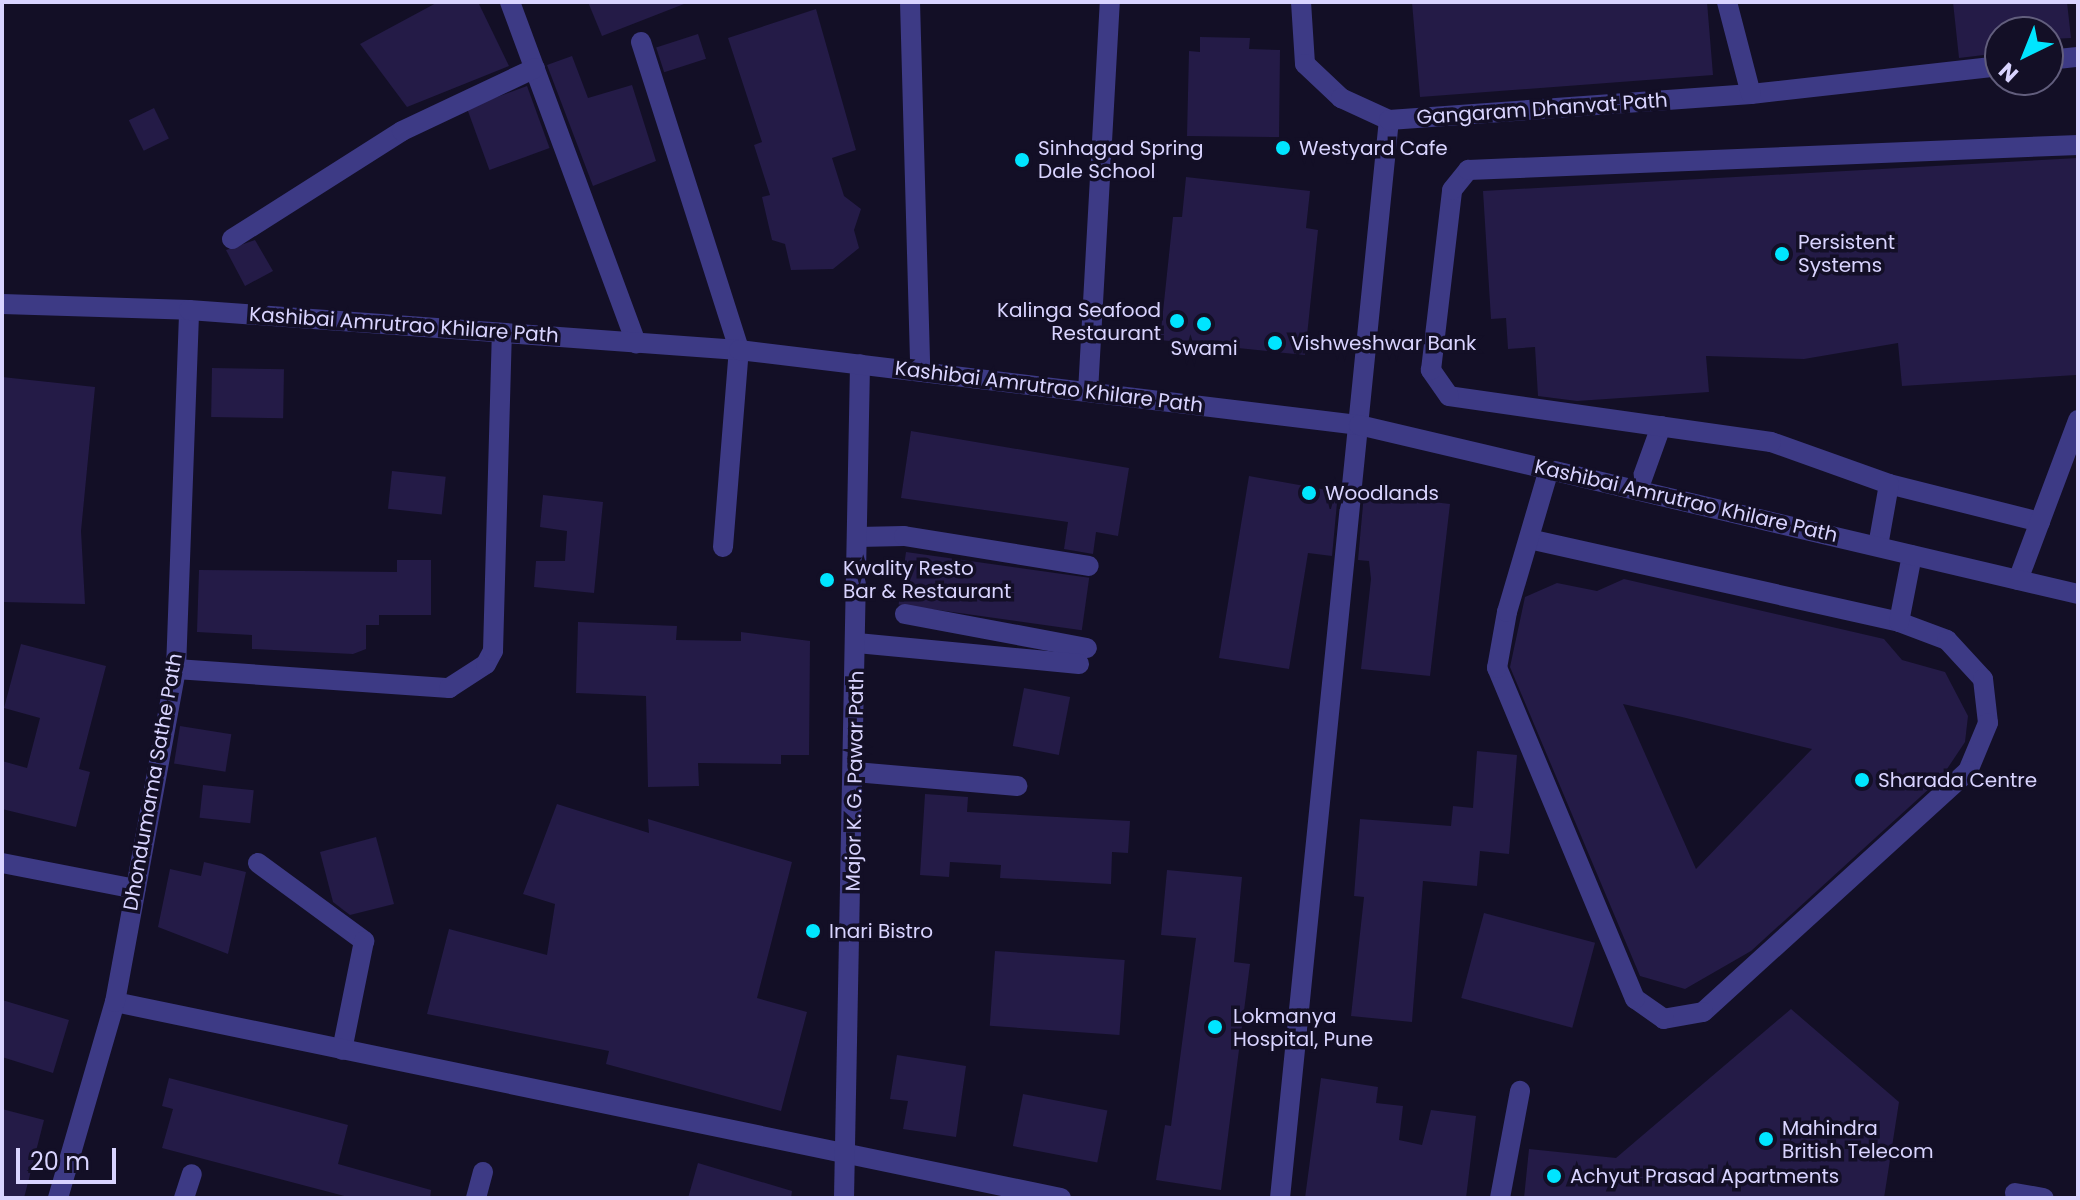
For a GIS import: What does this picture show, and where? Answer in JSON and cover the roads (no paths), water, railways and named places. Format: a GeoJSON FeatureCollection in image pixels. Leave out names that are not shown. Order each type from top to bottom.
{"type":"FeatureCollection","features":[{"type":"Feature","properties":{"kind":"street"},"geometry":{"type":"LineString","coordinates":[[510,2],[636,343]]}},
{"type":"Feature","properties":{"kind":"street"},"geometry":{"type":"LineString","coordinates":[[910,2],[920,371]]}},
{"type":"Feature","properties":{"kind":"street"},"geometry":{"type":"LineString","coordinates":[[1088,392],[1110,2]]}},
{"type":"Feature","properties":{"kind":"street"},"geometry":{"type":"LineString","coordinates":[[1301,2],[1305,64],[1341,98],[1389,120]]}},
{"type":"Feature","properties":{"kind":"street"},"geometry":{"type":"LineString","coordinates":[[1727,2],[1751,94]]}},
{"type":"Feature","properties":{"kind":"street"},"geometry":{"type":"LineString","coordinates":[[641,42],[739,350],[723,547]]}},
{"type":"Feature","properties":{"kind":"street"},"geometry":{"type":"LineString","coordinates":[[232,239],[402,131],[535,68]]}},
{"type":"Feature","properties":{"kind":"street","name":"Gangaram Dhanvat Path"},"geometry":{"type":"LineString","coordinates":[[1280,1198],[1389,120],[1751,94],[1984,68]]}},
{"type":"Feature","properties":{"kind":"street"},"geometry":{"type":"LineString","coordinates":[[2040,522],[1889,484],[1771,442],[1439,390],[1431,370],[1459,175],[2078,145]]}},
{"type":"Feature","properties":{"kind":"street","name":"Kashibai Amrutrao Khilare Path"},"geometry":{"type":"LineString","coordinates":[[2,304],[189,310],[739,350],[1359,425],[2078,594]]}},
{"type":"Feature","properties":{"kind":"street","name":"Dhondumama Sathe Path"},"geometry":{"type":"LineString","coordinates":[[58,1198],[115,1002],[176,669],[189,310]]}},
{"type":"Feature","properties":{"kind":"street"},"geometry":{"type":"LineString","coordinates":[[176,669],[449,688],[486,664],[493,651],[502,333]]}},
{"type":"Feature","properties":{"kind":"street","name":"Major K. G. Pawar Path"},"geometry":{"type":"LineString","coordinates":[[844,1198],[849,1157],[860,364]]}},
{"type":"Feature","properties":{"kind":"street"},"geometry":{"type":"LineString","coordinates":[[2018,580],[2078,420]]}},
{"type":"Feature","properties":{"kind":"street"},"geometry":{"type":"LineString","coordinates":[[1638,490],[1661,426]]}},
{"type":"Feature","properties":{"kind":"street"},"geometry":{"type":"LineString","coordinates":[[1529,539],[1899,622],[1947,640],[1983,679],[1988,723],[1968,771],[1703,1012],[1664,1019],[1635,999],[1609,946],[1497,668],[1529,539],[1549,469]]}},
{"type":"Feature","properties":{"kind":"street"},"geometry":{"type":"LineString","coordinates":[[1878,546],[1889,484]]}},
{"type":"Feature","properties":{"kind":"street"},"geometry":{"type":"LineString","coordinates":[[858,537],[904,536],[1089,566]]}},
{"type":"Feature","properties":{"kind":"street"},"geometry":{"type":"LineString","coordinates":[[1899,622],[1912,555]]}},
{"type":"Feature","properties":{"kind":"street"},"geometry":{"type":"LineString","coordinates":[[857,643],[1035,660],[1083,656],[1040,639],[905,614]]}},
{"type":"Feature","properties":{"kind":"street"},"geometry":{"type":"LineString","coordinates":[[939,651],[944,621]]}},
{"type":"Feature","properties":{"kind":"street"},"geometry":{"type":"LineString","coordinates":[[1035,660],[1040,639]]}},
{"type":"Feature","properties":{"kind":"street"},"geometry":{"type":"LineString","coordinates":[[855,772],[1017,786]]}},
{"type":"Feature","properties":{"kind":"street"},"geometry":{"type":"LineString","coordinates":[[2,863],[136,889]]}},
{"type":"Feature","properties":{"kind":"street"},"geometry":{"type":"LineString","coordinates":[[258,863],[364,941],[342,1050]]}},
{"type":"Feature","properties":{"kind":"street"},"geometry":{"type":"LineString","coordinates":[[115,1002],[849,1157],[1061,1198]]}},
{"type":"Feature","properties":{"kind":"street"},"geometry":{"type":"LineString","coordinates":[[1500,1198],[1520,1091]]}},
{"type":"Feature","properties":{"kind":"street"},"geometry":{"type":"LineString","coordinates":[[476,1198],[483,1172]]}},
{"type":"Feature","properties":{"kind":"street"},"geometry":{"type":"LineString","coordinates":[[184,1198],[192,1174]]}},
{"type":"Feature","properties":{"kind":"street"},"geometry":{"type":"LineString","coordinates":[[2015,1193],[2044,1198]]}},
{"type":"Feature","properties":{"kind":"place","name":"Westyard Cafe"},"geometry":{"type":"Point","coordinates":[1283,148]}},
{"type":"Feature","properties":{"kind":"place","name":"Sinhagad Spring Dale School"},"geometry":{"type":"Point","coordinates":[1022,160]}},
{"type":"Feature","properties":{"kind":"place","name":"Persistent Systems"},"geometry":{"type":"Point","coordinates":[1782,254]}},
{"type":"Feature","properties":{"kind":"place","name":"Kalinga Seafood Restaurant"},"geometry":{"type":"Point","coordinates":[1177,321]}},
{"type":"Feature","properties":{"kind":"place","name":"Swami"},"geometry":{"type":"Point","coordinates":[1204,324]}},
{"type":"Feature","properties":{"kind":"place","name":"Vishweshwar Bank"},"geometry":{"type":"Point","coordinates":[1275,343]}},
{"type":"Feature","properties":{"kind":"place","name":"Woodlands"},"geometry":{"type":"Point","coordinates":[1309,493]}},
{"type":"Feature","properties":{"kind":"place","name":"Kwality Resto Bar & Restaurant"},"geometry":{"type":"Point","coordinates":[827,580]}},
{"type":"Feature","properties":{"kind":"place","name":"Sharada Centre"},"geometry":{"type":"Point","coordinates":[1862,780]}},
{"type":"Feature","properties":{"kind":"place","name":"Inari Bistro"},"geometry":{"type":"Point","coordinates":[813,931]}},
{"type":"Feature","properties":{"kind":"place","name":"Lokmanya Hospital, Pune"},"geometry":{"type":"Point","coordinates":[1215,1027]}},
{"type":"Feature","properties":{"kind":"place","name":"Mahindra British Telecom"},"geometry":{"type":"Point","coordinates":[1766,1139]}},
{"type":"Feature","properties":{"kind":"place","name":"Achyut Prasad Apartments"},"geometry":{"type":"Point","coordinates":[1554,1176]}}]}
